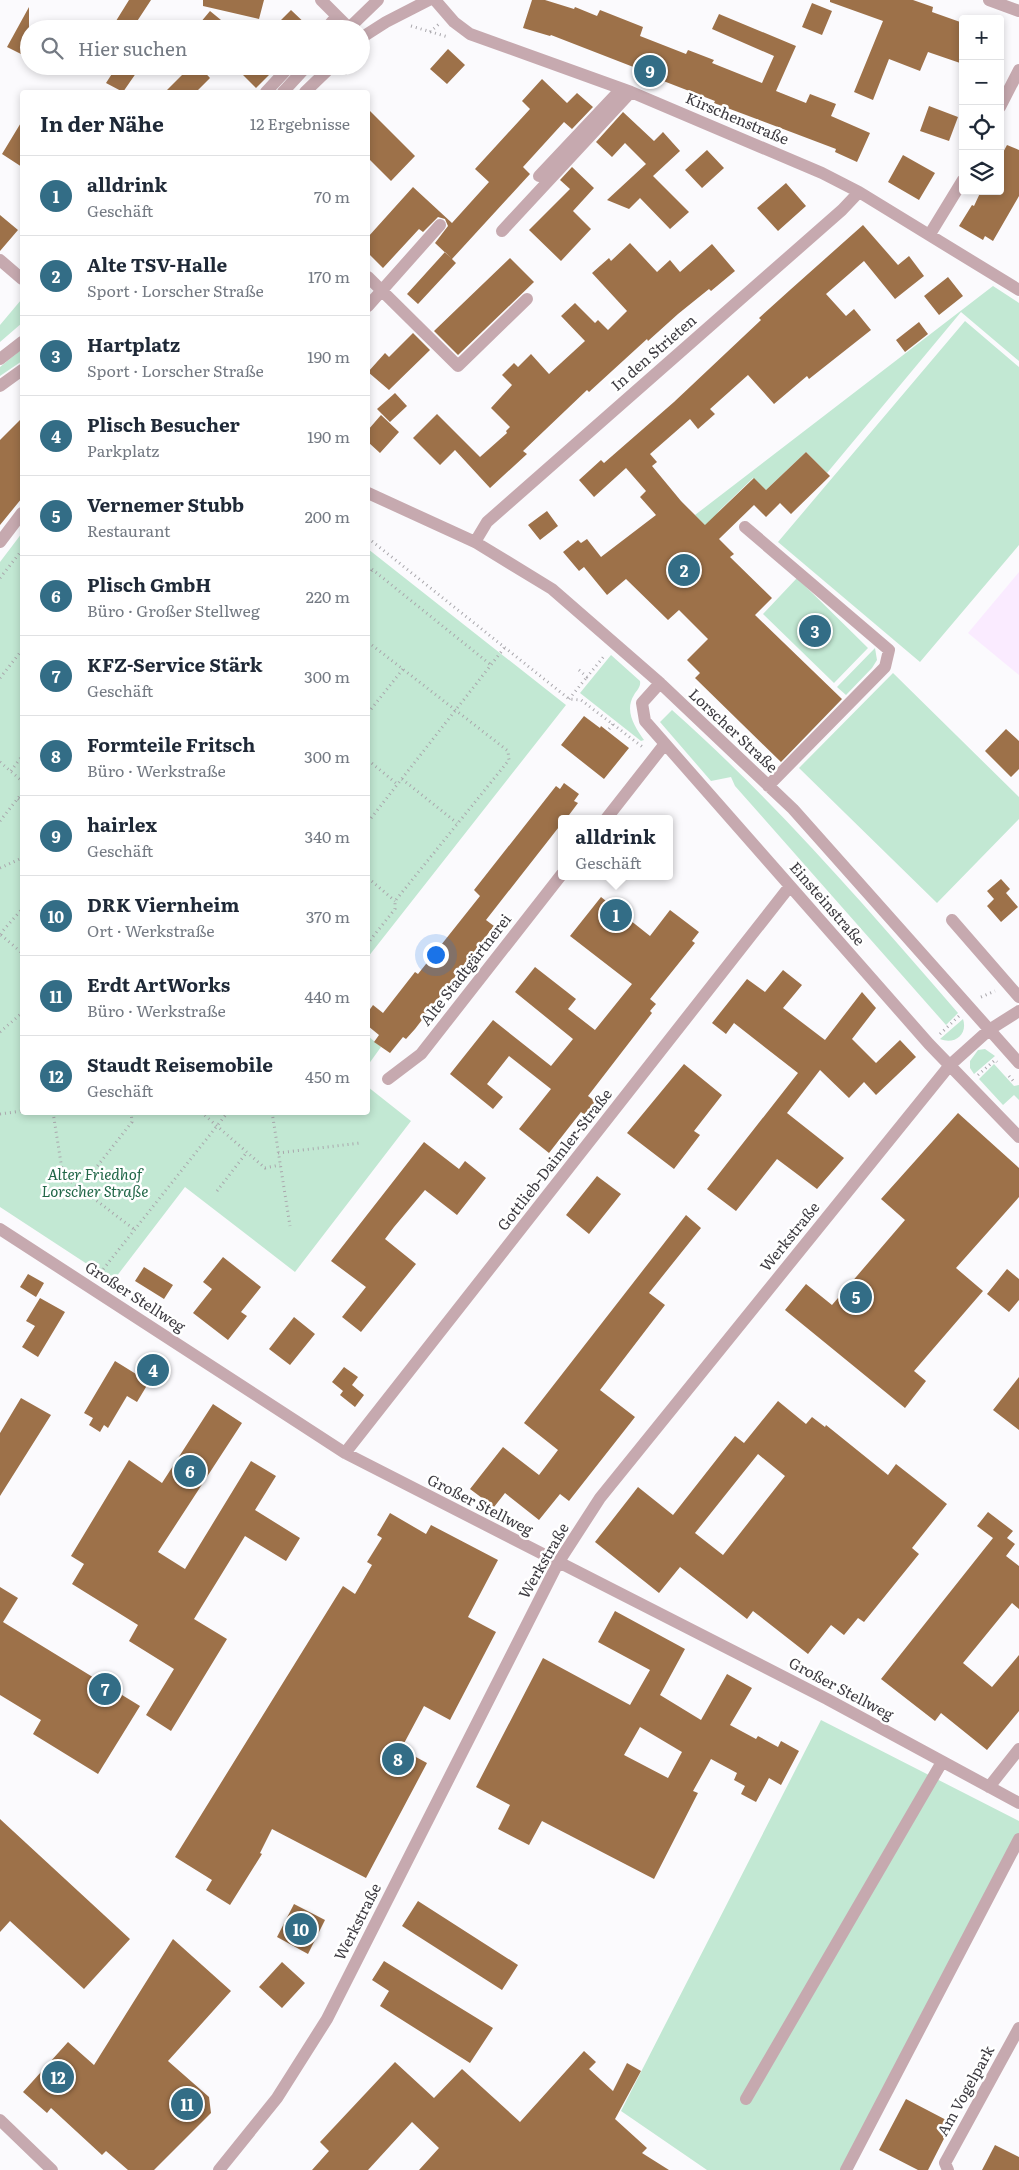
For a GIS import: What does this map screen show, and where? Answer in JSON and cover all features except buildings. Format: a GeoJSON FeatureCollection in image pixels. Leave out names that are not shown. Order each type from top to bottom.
{"type":"FeatureCollection","features":[{"type":"Feature","properties":{"kind":"street"},"geometry":{"type":"LineString","coordinates":[[321,0],[341,20]]}},
{"type":"Feature","properties":{"kind":"street"},"geometry":{"type":"LineString","coordinates":[[357,20],[378,0]]}},
{"type":"Feature","properties":{"kind":"street"},"geometry":{"type":"LineString","coordinates":[[370,32],[429,0]]}},
{"type":"Feature","properties":{"kind":"street","name":"Kirschenstraße"},"geometry":{"type":"LineString","coordinates":[[435,0],[454,22],[470,34],[626,91],[822,173],[859,192],[930,234],[1019,290]]}},
{"type":"Feature","properties":{"kind":"street"},"geometry":{"type":"LineString","coordinates":[[989,0],[1019,11]]}},
{"type":"Feature","properties":{"kind":"street"},"geometry":{"type":"LineString","coordinates":[[334,20],[337,16]]}},
{"type":"Feature","properties":{"kind":"street"},"geometry":{"type":"LineString","coordinates":[[1001,105],[1019,70]]}},
{"type":"Feature","properties":{"kind":"street"},"geometry":{"type":"LineString","coordinates":[[268,90],[282,75]]}},
{"type":"Feature","properties":{"kind":"street"},"geometry":{"type":"LineString","coordinates":[[285,90],[299,75]]}},
{"type":"Feature","properties":{"kind":"street"},"geometry":{"type":"LineString","coordinates":[[307,90],[323,75]]}},
{"type":"Feature","properties":{"kind":"street"},"geometry":{"type":"LineString","coordinates":[[539,176],[626,91]]}},
{"type":"Feature","properties":{"kind":"street"},"geometry":{"type":"LineString","coordinates":[[502,231],[626,91]]}},
{"type":"Feature","properties":{"kind":"street"},"geometry":{"type":"LineString","coordinates":[[930,234],[959,187]]}},
{"type":"Feature","properties":{"kind":"street","name":"In den Strieten"},"geometry":{"type":"LineString","coordinates":[[475,542],[487,522],[842,210],[859,192]]}},
{"type":"Feature","properties":{"kind":"street"},"geometry":{"type":"LineString","coordinates":[[370,304],[440,225]]}},
{"type":"Feature","properties":{"kind":"street"},"geometry":{"type":"LineString","coordinates":[[0,260],[20,277]]}},
{"type":"Feature","properties":{"kind":"street"},"geometry":{"type":"LineString","coordinates":[[370,279],[458,366],[527,299]]}},
{"type":"Feature","properties":{"kind":"street"},"geometry":{"type":"LineString","coordinates":[[0,359],[20,344]]}},
{"type":"Feature","properties":{"kind":"street"},"geometry":{"type":"LineString","coordinates":[[0,386],[20,371]]}},
{"type":"Feature","properties":{"kind":"street","name":"Lorscher Straße"},"geometry":{"type":"LineString","coordinates":[[370,494],[475,542],[552,589],[660,683],[793,809],[1019,1064]]}},
{"type":"Feature","properties":{"kind":"street"},"geometry":{"type":"LineString","coordinates":[[0,542],[20,516]]}},
{"type":"Feature","properties":{"kind":"street"},"geometry":{"type":"LineString","coordinates":[[745,527],[888,650],[885,667],[768,786]]}},
{"type":"Feature","properties":{"kind":"street","name":"Einsteinstraße"},"geometry":{"type":"LineString","coordinates":[[660,683],[642,703],[644,721],[929,1044],[1019,1137]]}},
{"type":"Feature","properties":{"kind":"street"},"geometry":{"type":"LineString","coordinates":[[609,815],[664,745]]}},
{"type":"Feature","properties":{"kind":"street","name":"Alte Stadtgärtnerei"},"geometry":{"type":"LineString","coordinates":[[388,1079],[420,1054],[558,879]]}},
{"type":"Feature","properties":{"kind":"street","name":"Gottlieb-Daimler-Straße"},"geometry":{"type":"LineString","coordinates":[[345,1453],[790,886]]}},
{"type":"Feature","properties":{"kind":"street"},"geometry":{"type":"LineString","coordinates":[[952,920],[1019,997]]}},
{"type":"Feature","properties":{"kind":"street","name":"Werkstraße"},"geometry":{"type":"LineString","coordinates":[[219,2170],[277,2098],[327,2018],[558,1563],[600,1498],[950,1065],[989,1030],[1019,1011]]}},
{"type":"Feature","properties":{"kind":"street","name":"Großer Stellweg"},"geometry":{"type":"LineString","coordinates":[[0,1229],[345,1453],[827,1699],[1019,1802]]}},
{"type":"Feature","properties":{"kind":"street"},"geometry":{"type":"LineString","coordinates":[[989,1787],[1019,1749]]}},
{"type":"Feature","properties":{"kind":"street"},"geometry":{"type":"LineString","coordinates":[[746,2099],[942,1762]]}},
{"type":"Feature","properties":{"kind":"street"},"geometry":{"type":"LineString","coordinates":[[846,2170],[1019,1839]]}},
{"type":"Feature","properties":{"kind":"street","name":"Am Vogelpark"},"geometry":{"type":"LineString","coordinates":[[948,2170],[945,2163],[1019,2028]]}},
{"type":"Feature","properties":{"kind":"street"},"geometry":{"type":"LineString","coordinates":[[0,2120],[52,2170]]}},
{"type":"Feature","properties":{"kind":"path"},"geometry":{"type":"LineString","coordinates":[[405,24],[450,38],[470,34]]}},
{"type":"Feature","properties":{"kind":"path"},"geometry":{"type":"LineString","coordinates":[[370,540],[570,699],[581,700],[655,756]]}},
{"type":"Feature","properties":{"kind":"path"},"geometry":{"type":"LineString","coordinates":[[0,578],[20,553]]}},
{"type":"Feature","properties":{"kind":"path"},"geometry":{"type":"LineString","coordinates":[[370,572],[372,570],[491,665]]}},
{"type":"Feature","properties":{"kind":"path"},"geometry":{"type":"LineString","coordinates":[[370,644],[508,751],[508,760],[395,900],[395,909],[370,940]]}},
{"type":"Feature","properties":{"kind":"path"},"geometry":{"type":"LineString","coordinates":[[570,699],[615,644]]}},
{"type":"Feature","properties":{"kind":"path"},"geometry":{"type":"LineString","coordinates":[[370,819],[505,647]]}},
{"type":"Feature","properties":{"kind":"path"},"geometry":{"type":"LineString","coordinates":[[0,678],[20,653]]}},
{"type":"Feature","properties":{"kind":"path"},"geometry":{"type":"LineString","coordinates":[[370,710],[403,669]]}},
{"type":"Feature","properties":{"kind":"path"},"geometry":{"type":"LineString","coordinates":[[579,670],[587,677]]}},
{"type":"Feature","properties":{"kind":"path"},"geometry":{"type":"LineString","coordinates":[[610,729],[613,724]]}},
{"type":"Feature","properties":{"kind":"path"},"geometry":{"type":"LineString","coordinates":[[11,771],[20,759]]}},
{"type":"Feature","properties":{"kind":"path"},"geometry":{"type":"LineString","coordinates":[[0,762],[20,779]]}},
{"type":"Feature","properties":{"kind":"path"},"geometry":{"type":"LineString","coordinates":[[370,762],[397,784]]}},
{"type":"Feature","properties":{"kind":"path"},"geometry":{"type":"LineString","coordinates":[[402,779],[457,823]]}},
{"type":"Feature","properties":{"kind":"path"},"geometry":{"type":"LineString","coordinates":[[0,822],[20,796]]}},
{"type":"Feature","properties":{"kind":"path"},"geometry":{"type":"LineString","coordinates":[[0,868],[20,859]]}},
{"type":"Feature","properties":{"kind":"path"},"geometry":{"type":"LineString","coordinates":[[370,880],[395,900]]}},
{"type":"Feature","properties":{"kind":"path"},"geometry":{"type":"LineString","coordinates":[[20,911],[0,934],[20,952]]}},
{"type":"Feature","properties":{"kind":"path"},"geometry":{"type":"LineString","coordinates":[[976,1002],[981,996],[991,994],[1005,982]]}},
{"type":"Feature","properties":{"kind":"path"},"geometry":{"type":"LineString","coordinates":[[929,1044],[963,1013]]}},
{"type":"Feature","properties":{"kind":"path"},"geometry":{"type":"LineString","coordinates":[[0,1032],[20,1015]]}},
{"type":"Feature","properties":{"kind":"path"},"geometry":{"type":"LineString","coordinates":[[968,1084],[995,1060],[1000,1065]]}},
{"type":"Feature","properties":{"kind":"path"},"geometry":{"type":"LineString","coordinates":[[1005,1071],[1015,1083]]}},
{"type":"Feature","properties":{"kind":"path"},"geometry":{"type":"LineString","coordinates":[[0,1114],[20,1111]]}},
{"type":"Feature","properties":{"kind":"path"},"geometry":{"type":"LineString","coordinates":[[53,1115],[63,1176],[135,1230]]}},
{"type":"Feature","properties":{"kind":"path"},"geometry":{"type":"LineString","coordinates":[[80,1188],[132,1122],[131,1115]]}},
{"type":"Feature","properties":{"kind":"path"},"geometry":{"type":"LineString","coordinates":[[204,1115],[266,1168],[280,1165]]}},
{"type":"Feature","properties":{"kind":"path"},"geometry":{"type":"LineString","coordinates":[[90,1288],[226,1115]]}},
{"type":"Feature","properties":{"kind":"path"},"geometry":{"type":"LineString","coordinates":[[272,1115],[282,1178],[284,1178],[290,1226]]}},
{"type":"Feature","properties":{"kind":"path"},"geometry":{"type":"LineString","coordinates":[[278,1153],[360,1143]]}},
{"type":"Feature","properties":{"kind":"path"},"geometry":{"type":"LineString","coordinates":[[217,1190],[247,1152]]}},
{"type":"Feature","properties":{"kind":"shaded area"},"geometry":{"type":"Polygon","coordinates":[[[1019,572],[1019,675],[968,633],[1019,572]]]}},
{"type":"Feature","properties":{"kind":"green space"},"geometry":{"type":"Polygon","coordinates":[[[993,286],[1019,303],[1019,361],[961,312],[827,473],[806,452],[766,490],[753,478],[719,511],[707,527],[695,515],[993,286]]]}},
{"type":"Feature","properties":{"kind":"green space"},"geometry":{"type":"Polygon","coordinates":[[[20,301],[20,325],[0,342],[0,325],[20,301]]]}},
{"type":"Feature","properties":{"kind":"green space"},"geometry":{"type":"Polygon","coordinates":[[[965,321],[1019,367],[1019,545],[920,662],[778,542],[965,321]]]}},
{"type":"Feature","properties":{"kind":"green space"},"geometry":{"type":"Polygon","coordinates":[[[20,351],[20,362],[0,376],[0,367],[20,351]]]}},
{"type":"Feature","properties":{"kind":"green space","name":"Alter Friedhof Lorscher Straße"},"geometry":{"type":"Polygon","coordinates":[[[20,536],[20,1115],[370,1115],[370,1089],[411,1121],[295,1272],[185,1187],[113,1281],[0,1207],[0,562],[20,536]]]}},
{"type":"Feature","properties":{"kind":"green space"},"geometry":{"type":"Polygon","coordinates":[[[370,551],[566,705],[370,954],[370,551]]]}},
{"type":"Feature","properties":{"kind":"green space"},"geometry":{"type":"Polygon","coordinates":[[[797,578],[868,648],[834,683],[763,614],[797,578]]]}},
{"type":"Feature","properties":{"kind":"green space"},"geometry":{"type":"Polygon","coordinates":[[[875,648],[877,660],[872,668],[846,695],[837,687],[875,648]]]}},
{"type":"Feature","properties":{"kind":"green space"},"geometry":{"type":"Polygon","coordinates":[[[611,655],[640,681],[639,687],[631,701],[630,713],[634,724],[644,740],[641,741],[580,693],[611,655]]]}},
{"type":"Feature","properties":{"kind":"green space"},"geometry":{"type":"Polygon","coordinates":[[[893,673],[1019,797],[1019,819],[937,903],[799,768],[893,673]]]}},
{"type":"Feature","properties":{"kind":"green space"},"geometry":{"type":"Polygon","coordinates":[[[672,710],[711,745],[785,819],[958,1013],[946,1025],[735,786],[731,777],[711,781],[660,722],[672,710]]]}},
{"type":"Feature","properties":{"kind":"green space"},"geometry":{"type":"Polygon","coordinates":[[[963,1019],[964,1029],[959,1037],[951,1041],[940,1039],[963,1019]]]}},
{"type":"Feature","properties":{"kind":"green space"},"geometry":{"type":"Polygon","coordinates":[[[370,1038],[381,1047],[370,1062],[370,1038]]]}},
{"type":"Feature","properties":{"kind":"green space"},"geometry":{"type":"Polygon","coordinates":[[[985,1049],[995,1056],[974,1074],[970,1068],[970,1061],[978,1050],[985,1049]]]}},
{"type":"Feature","properties":{"kind":"green space"},"geometry":{"type":"Polygon","coordinates":[[[994,1064],[1014,1086],[1019,1085],[1019,1100],[1014,1095],[1003,1105],[979,1079],[994,1064]]]}},
{"type":"Feature","properties":{"kind":"green space"},"geometry":{"type":"Polygon","coordinates":[[[821,1720],[1019,1821],[1019,1840],[847,2170],[707,2170],[621,2111],[821,1720]]]}},
{"type":"Feature","properties":{"kind":"place","name":"hairlex"},"geometry":{"type":"Point","coordinates":[650,71]}},
{"type":"Feature","properties":{"kind":"place","name":"Alte TSV-Halle"},"geometry":{"type":"Point","coordinates":[684,570]}},
{"type":"Feature","properties":{"kind":"place","name":"Hartplatz"},"geometry":{"type":"Point","coordinates":[815,631]}},
{"type":"Feature","properties":{"kind":"place","name":"alldrink"},"geometry":{"type":"Point","coordinates":[616,915]}},
{"type":"Feature","properties":{"kind":"place","name":"Vernemer Stubb"},"geometry":{"type":"Point","coordinates":[856,1297]}},
{"type":"Feature","properties":{"kind":"place","name":"Plisch Besucher"},"geometry":{"type":"Point","coordinates":[153,1370]}},
{"type":"Feature","properties":{"kind":"place","name":"Plisch GmbH"},"geometry":{"type":"Point","coordinates":[190,1471]}},
{"type":"Feature","properties":{"kind":"place","name":"KFZ-Service Stärk"},"geometry":{"type":"Point","coordinates":[105,1689]}},
{"type":"Feature","properties":{"kind":"place","name":"Formteile Fritsch"},"geometry":{"type":"Point","coordinates":[398,1759]}},
{"type":"Feature","properties":{"kind":"place","name":"DRK Viernheim"},"geometry":{"type":"Point","coordinates":[301,1929]}},
{"type":"Feature","properties":{"kind":"place","name":"Staudt Reisemobile"},"geometry":{"type":"Point","coordinates":[58,2077]}},
{"type":"Feature","properties":{"kind":"place","name":"Erdt ArtWorks"},"geometry":{"type":"Point","coordinates":[187,2104]}}]}
